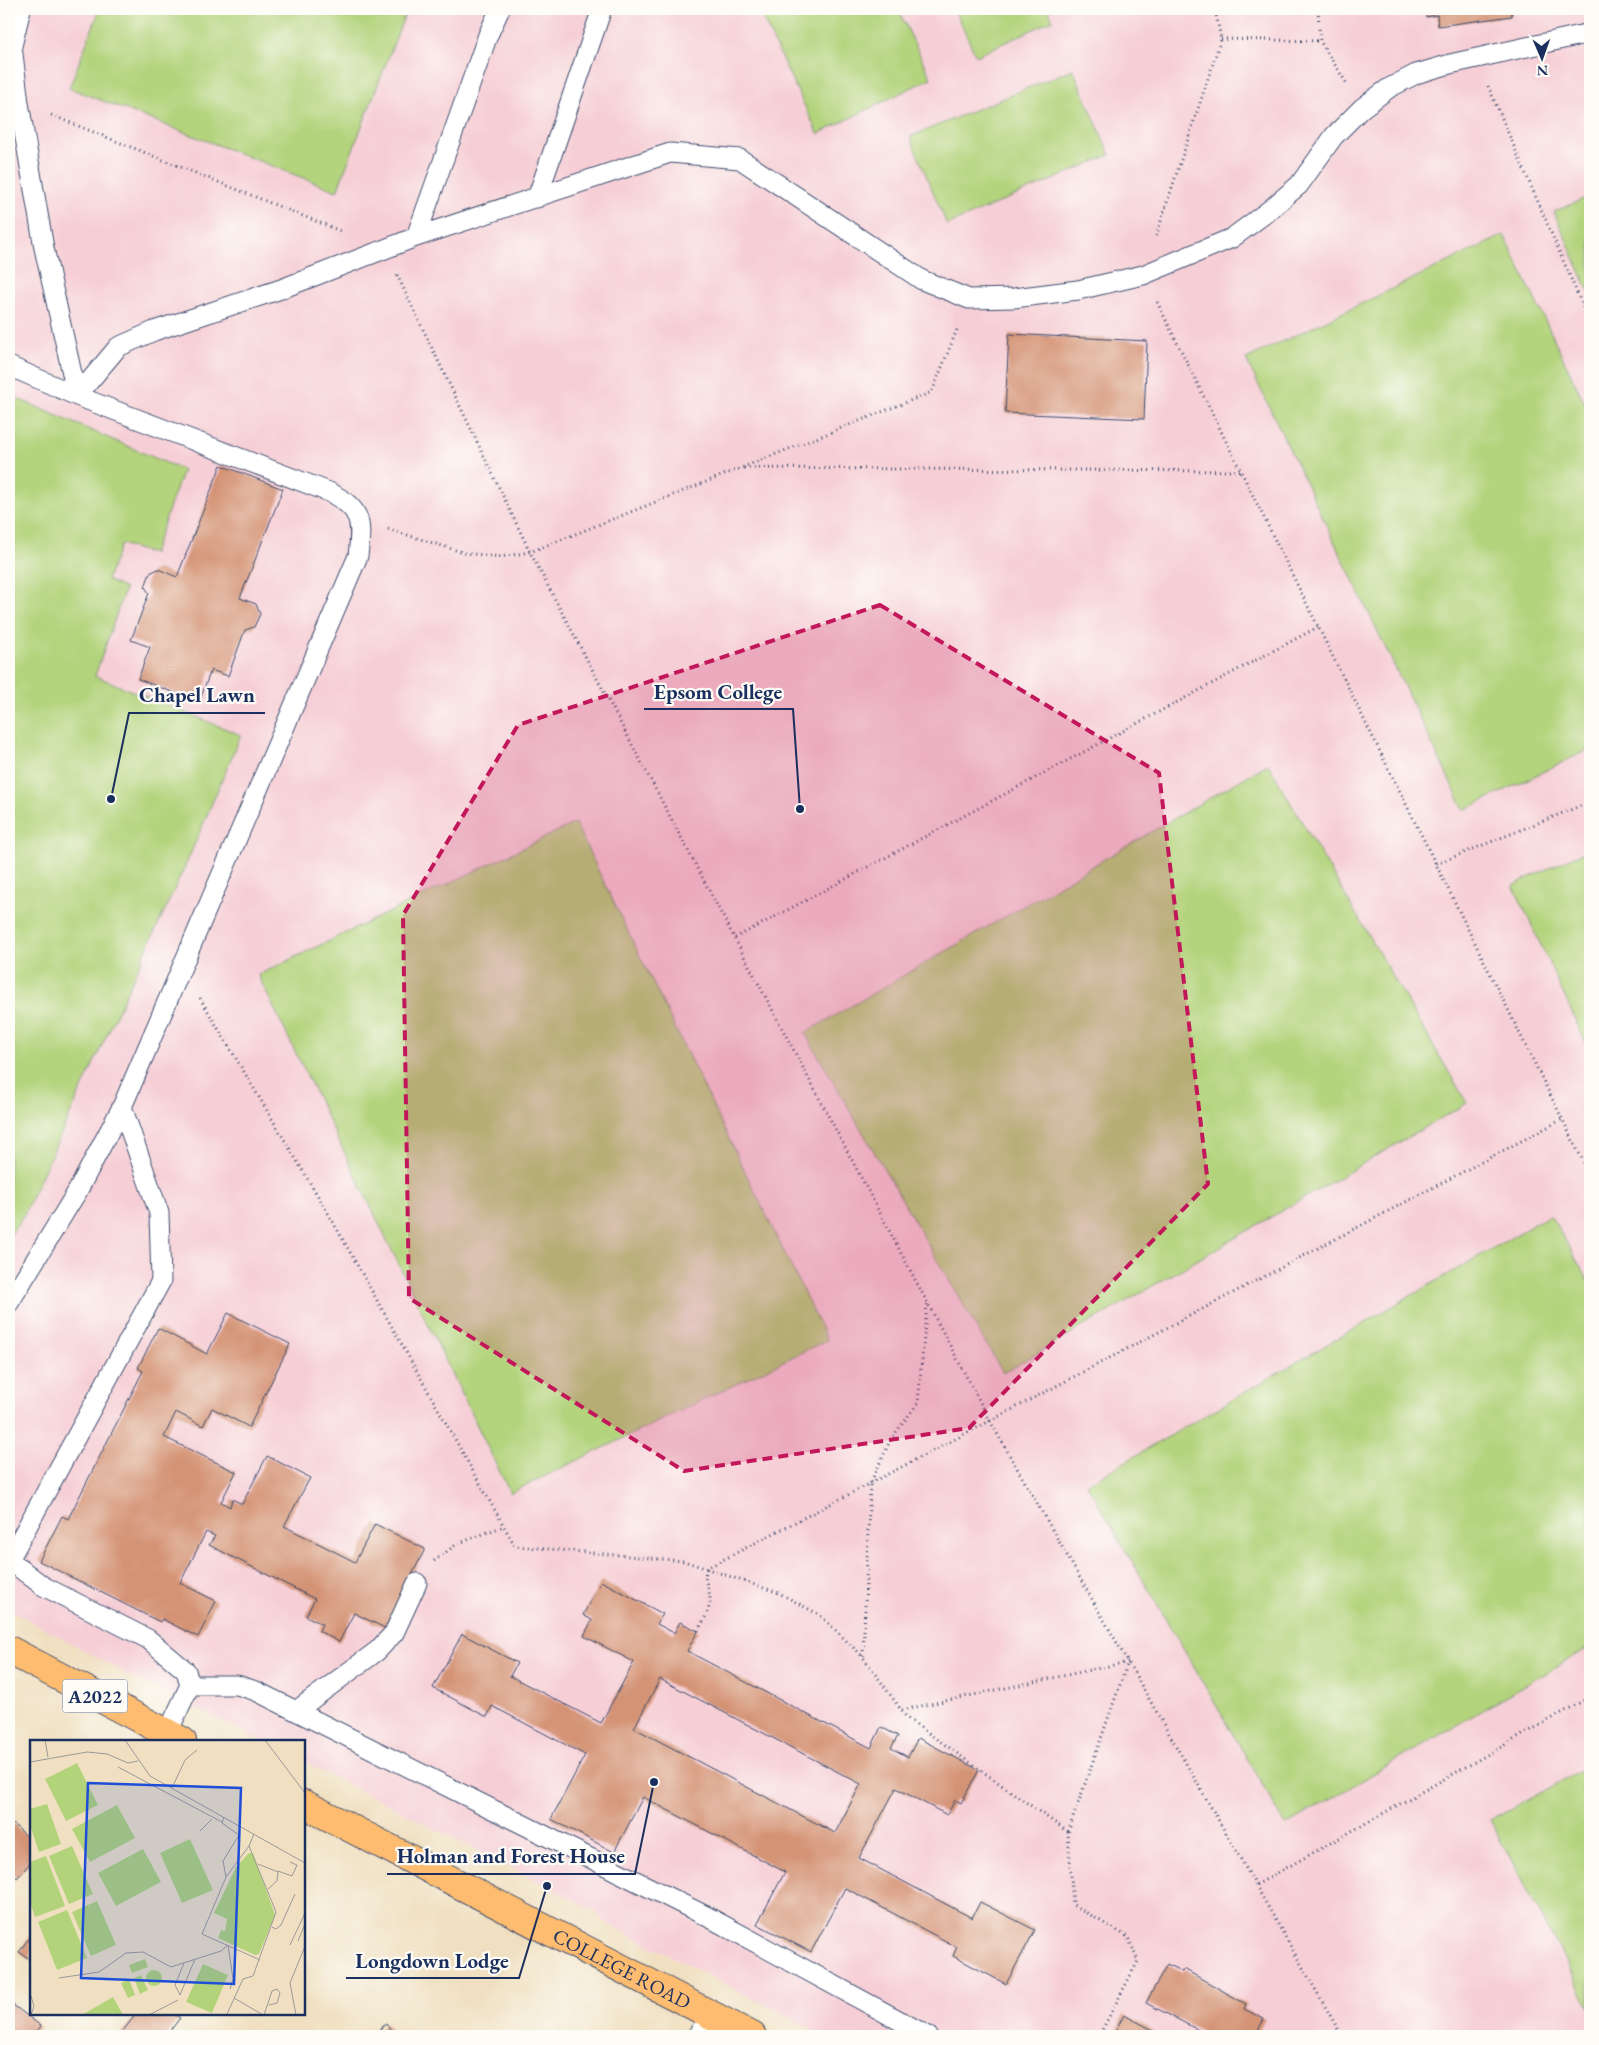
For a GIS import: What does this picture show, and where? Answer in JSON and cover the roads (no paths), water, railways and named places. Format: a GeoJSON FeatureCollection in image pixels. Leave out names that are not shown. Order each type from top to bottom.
{"type":"FeatureCollection","features":[{"type":"Feature","properties":{"kind":"main road","name":"A2022"},"geometry":{"type":"LineString","coordinates":[[9,1650],[174,1738]]}},
{"type":"Feature","properties":{"kind":"main road","name":"COLLEGE ROAD"},"geometry":{"type":"LineString","coordinates":[[305,1805],[709,2027],[752,2036]]}},
{"type":"Feature","properties":{"kind":"lane"},"geometry":{"type":"LineString","coordinates":[[21,9],[12,46],[19,102],[44,248],[77,396]]}},
{"type":"Feature","properties":{"kind":"lane"},"geometry":{"type":"LineString","coordinates":[[416,237],[488,36],[500,9]]}},
{"type":"Feature","properties":{"kind":"lane"},"geometry":{"type":"LineString","coordinates":[[538,198],[602,9]]}},
{"type":"Feature","properties":{"kind":"lane"},"geometry":{"type":"LineString","coordinates":[[77,396],[118,347],[154,331],[281,289],[416,237],[670,153],[740,159],[922,280],[969,299],[1014,298],[1078,290],[1144,275],[1232,238],[1267,212],[1299,185],[1334,136],[1362,108],[1389,88],[1416,74],[1476,58],[1590,33]]}},
{"type":"Feature","properties":{"kind":"lane"},"geometry":{"type":"LineString","coordinates":[[9,366],[77,396],[329,492],[343,499],[356,511],[361,529],[358,556],[122,1107],[77,1192],[9,1303]]}},
{"type":"Feature","properties":{"kind":"lane"},"geometry":{"type":"LineString","coordinates":[[122,1107],[159,1213],[161,1281],[9,1560],[43,1586],[148,1639],[186,1671],[190,1685],[174,1738]]}},
{"type":"Feature","properties":{"kind":"lane"},"geometry":{"type":"LineString","coordinates":[[296,1711],[383,1645],[394,1633],[417,1583]]}},
{"type":"Feature","properties":{"kind":"lane"},"geometry":{"type":"LineString","coordinates":[[190,1685],[236,1685],[256,1691],[703,1915],[928,2036]]}},
{"type":"Feature","properties":{"kind":"place","name":"Chapel Lawn"},"geometry":{"type":"Point","coordinates":[111,799]}},
{"type":"Feature","properties":{"kind":"place","name":"Epsom College"},"geometry":{"type":"Point","coordinates":[800,809]}},
{"type":"Feature","properties":{"kind":"place","name":"Holman and Forest House"},"geometry":{"type":"Point","coordinates":[654,1782]}},
{"type":"Feature","properties":{"kind":"place","name":"Longdown Lodge"},"geometry":{"type":"Point","coordinates":[547,1886]}}]}
